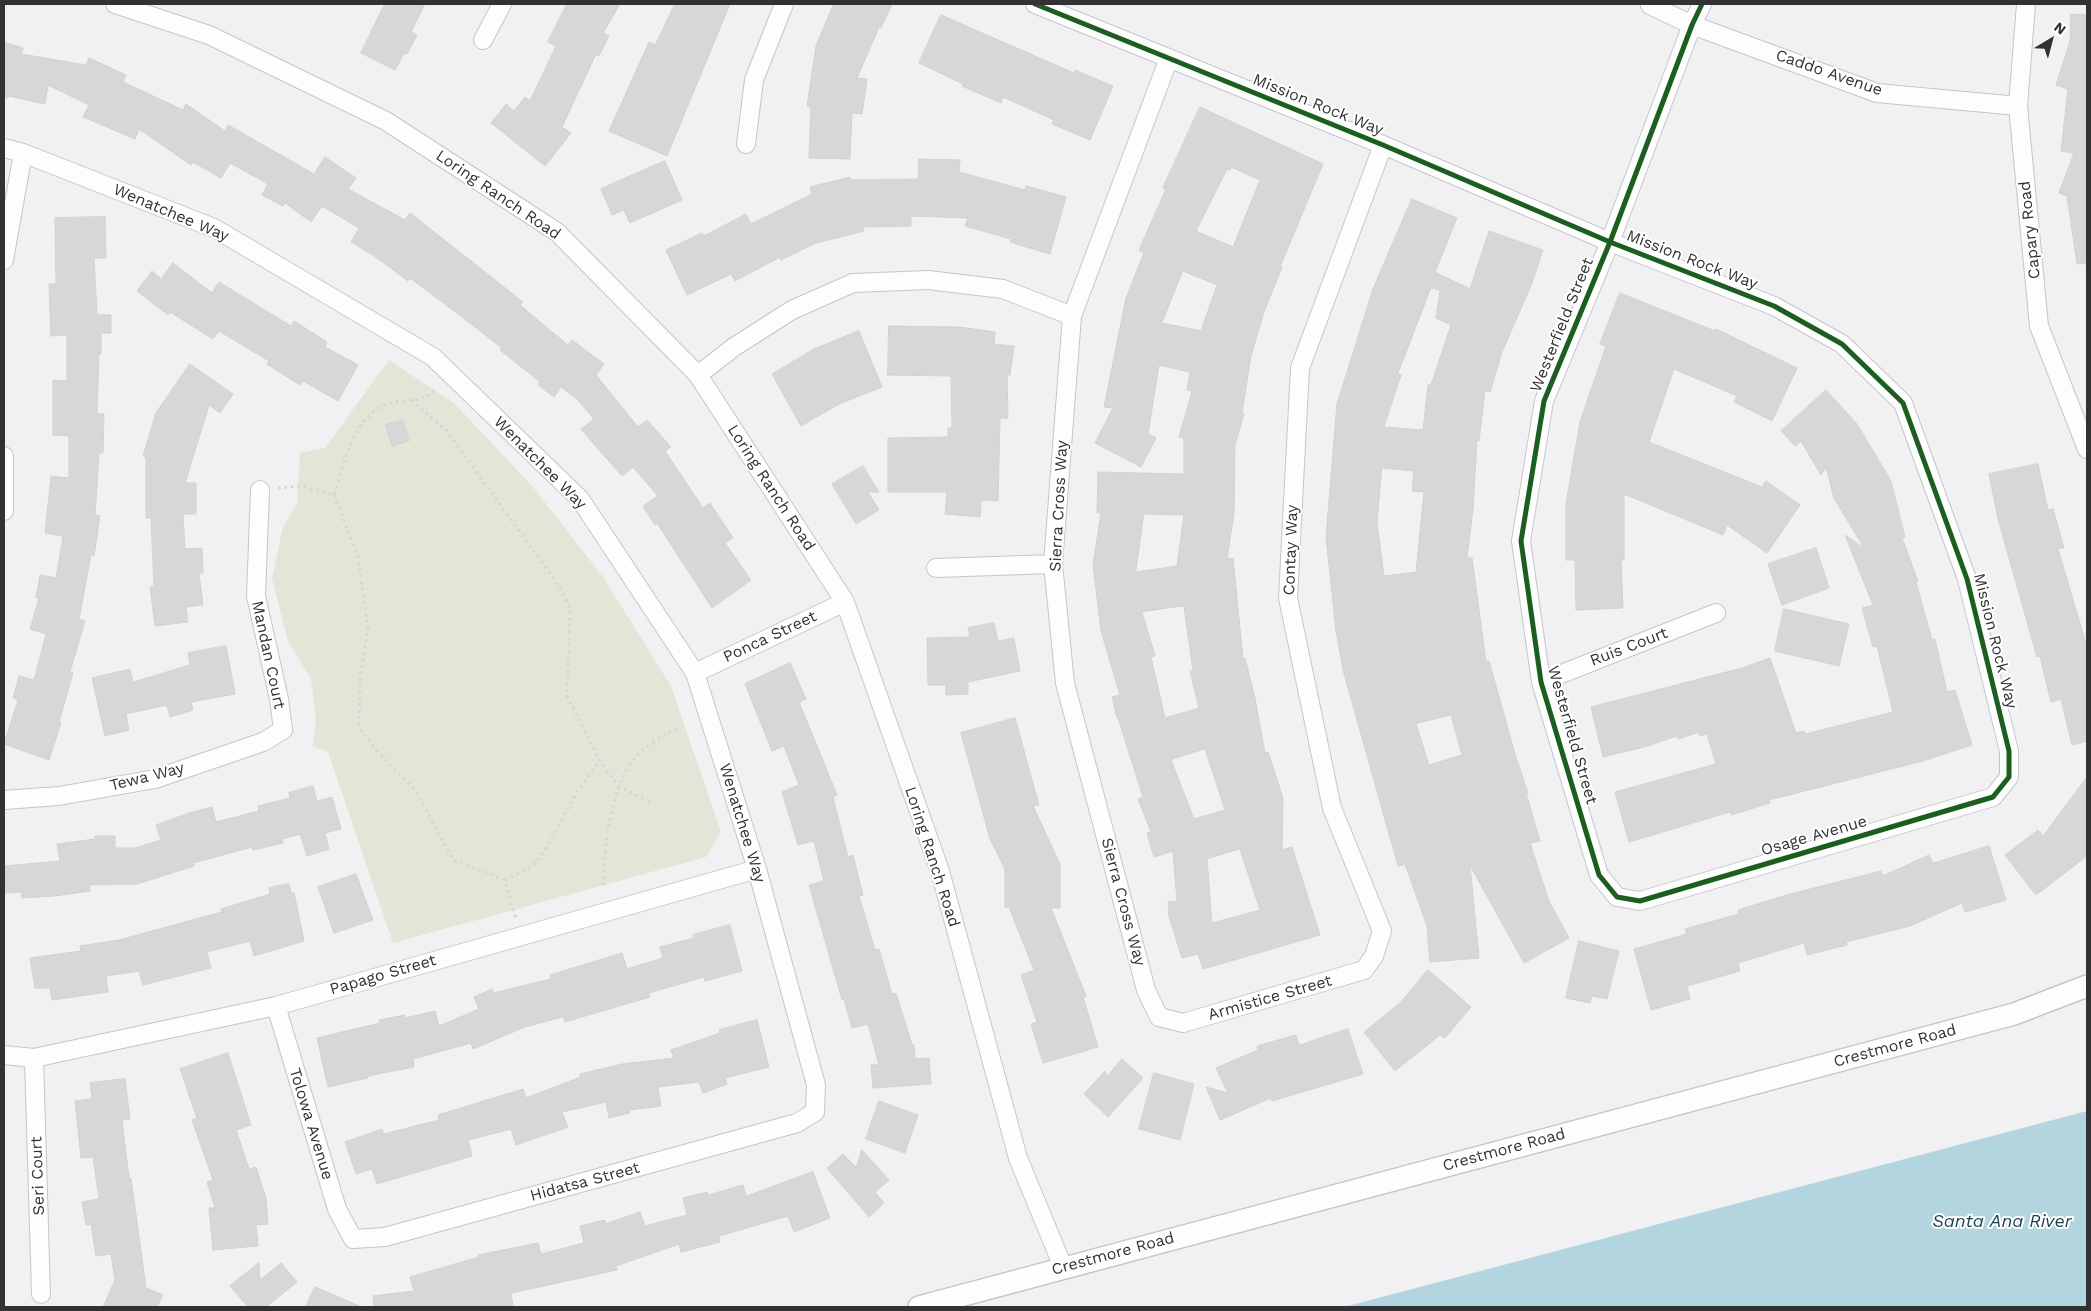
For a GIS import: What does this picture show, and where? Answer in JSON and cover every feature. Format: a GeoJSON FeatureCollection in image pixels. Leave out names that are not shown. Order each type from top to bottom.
{"type":"FeatureCollection","features":[{"type":"Feature","properties":{"kind":"street","name":"Loring Ranch Road"},"geometry":{"type":"LineString","coordinates":[[115,4],[209,35],[386,121],[557,232],[698,375],[845,602],[940,871],[1018,1158],[1063,1267]]}},
{"type":"Feature","properties":{"kind":"street"},"geometry":{"type":"LineString","coordinates":[[483,40],[502,4]]}},
{"type":"Feature","properties":{"kind":"street"},"geometry":{"type":"LineString","coordinates":[[746,144],[754,80],[784,4]]}},
{"type":"Feature","properties":{"kind":"street","name":"Mission Rock Way"},"geometry":{"type":"LineString","coordinates":[[1035,4],[1383,145],[1610,242],[1774,306],[1842,344],[1904,403],[1967,579],[2009,751],[2009,777]]}},
{"type":"Feature","properties":{"kind":"street","name":"Westerfield Street"},"geometry":{"type":"LineString","coordinates":[[1617,897],[1599,875],[1541,682],[1521,541],[1544,400],[1610,242],[1692,25],[1702,4]]}},
{"type":"Feature","properties":{"kind":"street","name":"Capary Road"},"geometry":{"type":"LineString","coordinates":[[2026,4],[2018,106],[2039,326],[2087,449]]}},
{"type":"Feature","properties":{"kind":"street","name":"Caddo Avenue"},"geometry":{"type":"LineString","coordinates":[[1650,5],[1692,25],[1876,93],[2018,106]]}},
{"type":"Feature","properties":{"kind":"street","name":"Sierra Cross Way"},"geometry":{"type":"LineString","coordinates":[[1159,1017],[1146,990],[1065,683],[1053,564],[1072,316],[1169,58]]}},
{"type":"Feature","properties":{"kind":"street","name":"Contay Way"},"geometry":{"type":"LineString","coordinates":[[1374,956],[1382,931],[1332,808],[1288,598],[1300,368],[1383,145]]}},
{"type":"Feature","properties":{"kind":"street","name":"Wenatchee Way"},"geometry":{"type":"LineString","coordinates":[[4,148],[23,153],[214,228],[434,357],[580,499],[695,673],[757,869],[816,1085],[815,1112]]}},
{"type":"Feature","properties":{"kind":"street"},"geometry":{"type":"LineString","coordinates":[[4,260],[23,153]]}},
{"type":"Feature","properties":{"kind":"street"},"geometry":{"type":"LineString","coordinates":[[698,375],[734,347],[792,310],[853,283],[928,280],[1003,288],[1072,316]]}},
{"type":"Feature","properties":{"kind":"street"},"geometry":{"type":"LineString","coordinates":[[4,456],[4,511]]}},
{"type":"Feature","properties":{"kind":"street","name":"Mandan Court"},"geometry":{"type":"LineString","coordinates":[[260,490],[256,596],[279,699],[283,730]]}},
{"type":"Feature","properties":{"kind":"street"},"geometry":{"type":"LineString","coordinates":[[936,568],[1053,564]]}},
{"type":"Feature","properties":{"kind":"street","name":"Ponca Street"},"geometry":{"type":"LineString","coordinates":[[695,673],[845,602]]}},
{"type":"Feature","properties":{"kind":"street","name":"Ruis Court"},"geometry":{"type":"LineString","coordinates":[[1541,682],[1716,613]]}},
{"type":"Feature","properties":{"kind":"street","name":"Tewa Way"},"geometry":{"type":"LineString","coordinates":[[4,800],[59,796],[155,779],[263,742],[283,730]]}},
{"type":"Feature","properties":{"kind":"street","name":"Osage Avenue"},"geometry":{"type":"LineString","coordinates":[[1617,897],[1640,901],[1992,797],[2009,777]]}},
{"type":"Feature","properties":{"kind":"street","name":"Papago Street"},"geometry":{"type":"LineString","coordinates":[[4,1055],[34,1058],[276,1006],[757,869]]}},
{"type":"Feature","properties":{"kind":"street","name":"Armistice Street"},"geometry":{"type":"LineString","coordinates":[[1159,1017],[1183,1023],[1364,970],[1374,956]]}},
{"type":"Feature","properties":{"kind":"street","name":"Crestmore Road"},"geometry":{"type":"LineString","coordinates":[[919,1307],[2014,1014],[2087,986]]}},
{"type":"Feature","properties":{"kind":"street","name":"Tolowa Avenue"},"geometry":{"type":"LineString","coordinates":[[276,1006],[337,1209],[353,1239]]}},
{"type":"Feature","properties":{"kind":"street","name":"Seri Court"},"geometry":{"type":"LineString","coordinates":[[34,1058],[41,1294]]}},
{"type":"Feature","properties":{"kind":"street","name":"Hidatsa Street"},"geometry":{"type":"LineString","coordinates":[[353,1239],[395,1235],[797,1123],[815,1112]]}},
{"type":"Feature","properties":{"kind":"path"},"geometry":{"type":"LineString","coordinates":[[451,374],[428,398],[388,404],[369,415],[349,447],[334,495],[358,557],[368,628],[360,678],[360,727],[378,752],[416,791],[453,860],[505,880],[532,867],[545,850],[578,790],[600,761]]}},
{"type":"Feature","properties":{"kind":"path"},"geometry":{"type":"LineString","coordinates":[[411,400],[446,430],[557,583],[570,608],[567,696],[600,761],[618,786],[651,802]]}},
{"type":"Feature","properties":{"kind":"path"},"geometry":{"type":"LineString","coordinates":[[260,490],[303,486],[334,495]]}},
{"type":"Feature","properties":{"kind":"path"},"geometry":{"type":"LineString","coordinates":[[604,885],[603,859],[618,786],[640,752],[680,726]]}},
{"type":"Feature","properties":{"kind":"path"},"geometry":{"type":"LineString","coordinates":[[505,880],[522,936]]}},
{"type":"Feature","properties":{"kind":"shaded area"},"geometry":{"type":"Polygon","coordinates":[[[389,360],[455,404],[533,487],[603,577],[671,686],[721,832],[706,857],[393,943],[328,752],[313,746],[316,720],[311,679],[288,641],[272,578],[283,527],[297,503],[300,453],[325,448],[389,360]]]}},
{"type":"Feature","properties":{"kind":"water","name":"Santa Ana River"},"geometry":{"type":"Polygon","coordinates":[[[2087,1111],[2087,1307],[1344,1307],[2087,1111]]]}},
{"type":"Feature","properties":{"kind":"building"},"geometry":{"type":"Polygon","coordinates":[[[385,4],[425,4],[411,32],[417,35],[407,54],[404,53],[395,70],[361,53],[385,4]]]}},
{"type":"Feature","properties":{"kind":"building"},"geometry":{"type":"Polygon","coordinates":[[[567,4],[620,4],[603,33],[609,36],[599,56],[596,54],[562,127],[571,133],[545,166],[491,123],[506,104],[514,111],[525,97],[530,101],[556,46],[548,42],[567,4]]]}},
{"type":"Feature","properties":{"kind":"building"},"geometry":{"type":"Polygon","coordinates":[[[675,4],[730,4],[667,156],[609,131],[649,42],[655,45],[675,4]]]}},
{"type":"Feature","properties":{"kind":"building"},"geometry":{"type":"Polygon","coordinates":[[[834,4],[892,4],[881,28],[879,27],[857,78],[867,79],[862,114],[852,113],[850,159],[809,158],[811,107],[807,106],[816,46],[834,4]]]}},
{"type":"Feature","properties":{"kind":"building"},"geometry":{"type":"Polygon","coordinates":[[[2071,14],[2087,15],[2087,263],[2077,264],[2067,196],[2059,193],[2074,153],[2061,151],[2068,89],[2056,85],[2070,41],[2071,14]]]}},
{"type":"Feature","properties":{"kind":"building"},"geometry":{"type":"Polygon","coordinates":[[[941,15],[1074,73],[1075,70],[1113,86],[1090,140],[1052,124],[1054,120],[1003,97],[1001,103],[962,86],[963,84],[919,63],[941,15]]]}},
{"type":"Feature","properties":{"kind":"building"},"geometry":{"type":"Polygon","coordinates":[[[4,42],[23,48],[21,54],[86,65],[89,58],[126,75],[123,82],[183,110],[186,104],[225,131],[228,125],[314,174],[325,157],[356,178],[348,189],[405,220],[410,213],[523,302],[520,305],[568,345],[572,340],[604,364],[596,375],[638,427],[647,420],[671,447],[665,451],[703,508],[710,503],[733,538],[725,543],[751,580],[712,608],[657,523],[655,525],[643,506],[658,496],[633,467],[622,476],[581,429],[594,419],[576,398],[561,387],[554,397],[538,385],[540,382],[500,350],[502,348],[462,317],[410,278],[408,281],[373,255],[351,242],[359,228],[322,206],[311,222],[285,203],[283,206],[262,195],[268,184],[230,163],[221,178],[193,162],[191,165],[139,129],[135,139],[83,117],[89,105],[48,85],[45,104],[9,96],[4,98],[4,42]]]}},
{"type":"Feature","properties":{"kind":"building"},"geometry":{"type":"Polygon","coordinates":[[[1200,107],[1323,164],[1280,267],[1282,267],[1264,312],[1251,356],[1242,413],[1244,414],[1235,445],[1234,513],[1227,559],[1233,558],[1243,659],[1245,658],[1255,698],[1265,753],[1268,752],[1283,798],[1282,850],[1292,847],[1320,935],[1203,969],[1198,954],[1182,958],[1169,917],[1168,902],[1177,901],[1173,851],[1154,857],[1147,833],[1151,832],[1138,799],[1143,797],[1112,697],[1120,695],[1101,631],[1093,565],[1101,513],[1097,513],[1098,472],[1184,474],[1184,439],[1179,437],[1192,391],[1187,390],[1190,372],[1159,365],[1148,434],[1156,438],[1141,467],[1095,443],[1113,408],[1104,407],[1126,298],[1144,253],[1139,250],[1166,189],[1163,188],[1200,107]],[[1231,167],[1230,170],[1227,169],[1196,231],[1233,247],[1260,180],[1231,167]],[[1183,271],[1162,323],[1201,331],[1217,285],[1183,271]],[[1144,514],[1136,572],[1177,566],[1184,515],[1144,514]],[[1184,606],[1142,612],[1155,656],[1151,657],[1165,718],[1199,708],[1190,671],[1193,671],[1184,606]],[[1205,749],[1171,760],[1194,819],[1225,810],[1205,749]],[[1240,849],[1207,859],[1212,923],[1260,910],[1240,849]]]}},
{"type":"Feature","properties":{"kind":"building"},"geometry":{"type":"Polygon","coordinates":[[[919,159],[960,160],[959,172],[1025,190],[1026,186],[1066,197],[1050,254],[1010,242],[1011,239],[965,226],[968,218],[911,216],[911,226],[863,227],[864,231],[816,243],[781,260],[780,257],[735,281],[731,274],[687,295],[666,250],[702,233],[704,236],[746,214],[751,224],[812,194],[810,187],[850,177],[850,180],[918,179],[919,159]]]}},
{"type":"Feature","properties":{"kind":"building"},"geometry":{"type":"Polygon","coordinates":[[[665,161],[682,200],[630,223],[624,210],[612,215],[601,189],[665,161]]]}},
{"type":"Feature","properties":{"kind":"building"},"geometry":{"type":"Polygon","coordinates":[[[1412,199],[1457,218],[1435,272],[1470,289],[1489,231],[1543,250],[1532,283],[1502,352],[1490,392],[1485,391],[1479,441],[1477,440],[1473,509],[1467,558],[1472,558],[1486,662],[1489,661],[1528,793],[1526,793],[1540,841],[1530,843],[1549,901],[1569,938],[1524,963],[1470,865],[1479,958],[1430,962],[1427,926],[1405,864],[1398,866],[1343,670],[1336,631],[1326,537],[1337,404],[1373,289],[1412,199]],[[1431,288],[1398,374],[1401,375],[1384,427],[1423,430],[1428,385],[1431,385],[1451,325],[1436,318],[1440,290],[1431,288]],[[1382,468],[1377,523],[1384,576],[1416,572],[1424,492],[1412,491],[1414,471],[1382,468]],[[1451,715],[1416,724],[1429,765],[1462,755],[1451,715]]]}},
{"type":"Feature","properties":{"kind":"building"},"geometry":{"type":"Polygon","coordinates":[[[105,217],[106,258],[94,258],[97,315],[111,315],[111,333],[101,333],[101,354],[99,354],[97,414],[104,414],[103,453],[99,453],[95,515],[100,516],[94,556],[91,555],[79,619],[85,621],[70,672],[73,673],[59,722],[61,723],[49,760],[4,744],[18,700],[13,698],[19,676],[34,680],[46,634],[30,629],[39,598],[36,598],[40,575],[56,578],[63,536],[45,533],[51,476],[69,478],[69,436],[53,435],[53,380],[67,381],[67,335],[51,336],[49,284],[56,284],[55,218],[105,217]]]}},
{"type":"Feature","properties":{"kind":"building"},"geometry":{"type":"Polygon","coordinates":[[[173,263],[212,293],[219,282],[291,326],[294,321],[327,342],[325,347],[358,365],[338,401],[303,381],[300,385],[267,364],[269,361],[219,331],[213,339],[170,312],[168,315],[137,291],[152,271],[161,279],[173,263]]]}},
{"type":"Feature","properties":{"kind":"building"},"geometry":{"type":"Polygon","coordinates":[[[1620,293],[1715,331],[1716,329],[1797,368],[1772,421],[1734,402],[1737,396],[1674,369],[1649,442],[1762,487],[1766,481],[1800,505],[1767,553],[1727,525],[1723,535],[1624,494],[1624,560],[1621,560],[1623,608],[1576,610],[1575,560],[1566,560],[1566,504],[1580,422],[1606,346],[1600,344],[1620,293]]]}},
{"type":"Feature","properties":{"kind":"building"},"geometry":{"type":"Polygon","coordinates":[[[889,326],[959,327],[995,332],[994,344],[1014,346],[1010,375],[1007,375],[1008,418],[1000,418],[998,501],[981,500],[980,517],[945,514],[947,492],[888,492],[888,438],[948,437],[948,428],[952,428],[951,376],[888,375],[889,326]]]}},
{"type":"Feature","properties":{"kind":"building"},"geometry":{"type":"Polygon","coordinates":[[[859,331],[882,387],[839,404],[801,426],[772,374],[814,349],[859,331]]]}},
{"type":"Feature","properties":{"kind":"building"},"geometry":{"type":"Polygon","coordinates":[[[190,364],[233,394],[220,413],[209,405],[185,483],[196,483],[196,514],[183,514],[185,549],[202,548],[203,573],[199,573],[203,605],[186,607],[188,622],[155,626],[150,587],[154,586],[151,518],[146,518],[146,457],[143,456],[156,413],[190,364]]]}},
{"type":"Feature","properties":{"kind":"building"},"geometry":{"type":"Polygon","coordinates":[[[1826,390],[1857,424],[1891,481],[1905,537],[1902,538],[1918,581],[1916,582],[1932,640],[1935,639],[1947,692],[1955,690],[1972,745],[1923,761],[1769,800],[1770,803],[1731,815],[1730,812],[1629,842],[1615,792],[1716,764],[1707,734],[1700,736],[1699,732],[1678,739],[1677,736],[1644,747],[1603,757],[1591,707],[1742,668],[1770,658],[1796,733],[1804,731],[1805,734],[1893,712],[1877,646],[1873,647],[1862,608],[1873,605],[1845,535],[1864,548],[1834,498],[1826,467],[1821,475],[1801,441],[1795,446],[1781,431],[1826,390]]]}},
{"type":"Feature","properties":{"kind":"building"},"geometry":{"type":"Polygon","coordinates":[[[403,421],[409,441],[392,446],[386,425],[403,421]]]}},
{"type":"Feature","properties":{"kind":"building"},"geometry":{"type":"Polygon","coordinates":[[[2038,464],[2048,510],[2053,509],[2064,548],[2058,549],[2087,647],[2087,741],[2072,745],[2061,699],[2051,702],[2040,656],[2037,657],[1998,519],[1989,474],[2038,464]]]}},
{"type":"Feature","properties":{"kind":"building"},"geometry":{"type":"Polygon","coordinates":[[[863,466],[879,492],[868,492],[879,510],[856,524],[832,484],[863,466]]]}},
{"type":"Feature","properties":{"kind":"building"},"geometry":{"type":"Polygon","coordinates":[[[1816,548],[1829,588],[1782,605],[1768,564],[1816,548]]]}},
{"type":"Feature","properties":{"kind":"building"},"geometry":{"type":"Polygon","coordinates":[[[1784,609],[1849,624],[1839,666],[1775,651],[1784,609]]]}},
{"type":"Feature","properties":{"kind":"building"},"geometry":{"type":"Polygon","coordinates":[[[994,623],[998,641],[1014,638],[1020,671],[968,682],[968,694],[946,695],[946,685],[928,685],[927,638],[970,637],[968,628],[994,623]]]}},
{"type":"Feature","properties":{"kind":"building"},"geometry":{"type":"Polygon","coordinates":[[[226,646],[235,694],[191,702],[193,710],[170,717],[167,705],[126,714],[129,730],[105,736],[92,678],[130,669],[133,682],[190,665],[188,653],[226,646]]]}},
{"type":"Feature","properties":{"kind":"building"},"geometry":{"type":"Polygon","coordinates":[[[790,663],[806,699],[799,702],[837,795],[833,797],[848,857],[853,855],[863,895],[859,896],[875,950],[879,949],[892,994],[896,993],[912,1045],[914,1045],[915,1059],[929,1058],[931,1084],[873,1088],[871,1065],[879,1065],[868,1024],[852,1028],[844,999],[842,1000],[809,885],[824,881],[814,841],[798,845],[782,792],[799,785],[784,746],[772,751],[745,684],[790,663]]]}},
{"type":"Feature","properties":{"kind":"building"},"geometry":{"type":"Polygon","coordinates":[[[1015,718],[1039,805],[1033,806],[1060,864],[1060,908],[1051,908],[1086,996],[1083,997],[1098,1047],[1043,1063],[1031,1024],[1037,1022],[1021,975],[1034,970],[1009,907],[1005,907],[1005,869],[990,839],[961,733],[1015,718]]]}},
{"type":"Feature","properties":{"kind":"building"},"geometry":{"type":"Polygon","coordinates":[[[2087,777],[2087,856],[2036,895],[2005,855],[2038,830],[2043,836],[2087,777]]]}},
{"type":"Feature","properties":{"kind":"building"},"geometry":{"type":"Polygon","coordinates":[[[313,786],[317,801],[332,797],[341,829],[325,833],[329,849],[307,856],[300,834],[282,839],[283,843],[253,850],[252,847],[193,863],[194,866],[137,884],[89,885],[90,891],[54,896],[22,898],[21,892],[4,893],[4,866],[60,861],[57,844],[95,839],[95,836],[115,836],[115,848],[135,848],[161,840],[156,825],[189,813],[212,807],[216,822],[259,811],[258,806],[290,798],[289,793],[313,786]]]}},
{"type":"Feature","properties":{"kind":"building"},"geometry":{"type":"Polygon","coordinates":[[[1989,846],[2006,900],[1965,912],[1962,903],[1910,926],[1846,942],[1847,945],[1807,955],[1804,943],[1738,963],[1740,971],[1687,986],[1690,999],[1651,1010],[1634,949],[1687,934],[1685,929],[1739,914],[1738,910],[1790,894],[1881,871],[1883,876],[1929,855],[1933,863],[1989,846]]]}},
{"type":"Feature","properties":{"kind":"building"},"geometry":{"type":"Polygon","coordinates":[[[356,874],[373,920],[334,933],[318,887],[356,874]]]}},
{"type":"Feature","properties":{"kind":"building"},"geometry":{"type":"Polygon","coordinates":[[[289,884],[291,893],[294,893],[304,941],[254,956],[250,941],[207,952],[211,968],[143,985],[139,971],[106,976],[108,992],[52,1000],[50,988],[35,988],[30,958],[81,951],[80,946],[119,940],[222,912],[221,909],[270,894],[269,888],[289,884]]]}},
{"type":"Feature","properties":{"kind":"building"},"geometry":{"type":"Polygon","coordinates":[[[730,925],[742,971],[705,981],[704,977],[649,993],[650,997],[565,1022],[563,1017],[525,1027],[473,1049],[471,1043],[413,1059],[414,1067],[368,1076],[368,1078],[328,1087],[317,1038],[380,1023],[379,1020],[405,1015],[405,1018],[435,1011],[439,1026],[479,1009],[474,997],[492,989],[493,993],[551,979],[550,975],[622,953],[627,969],[663,958],[660,947],[694,938],[693,935],[730,925]]]}},
{"type":"Feature","properties":{"kind":"building"},"geometry":{"type":"Polygon","coordinates":[[[1579,941],[1619,951],[1607,999],[1592,996],[1590,1003],[1566,998],[1579,941]]]}},
{"type":"Feature","properties":{"kind":"building"},"geometry":{"type":"Polygon","coordinates":[[[1428,970],[1471,1007],[1445,1038],[1440,1035],[1395,1071],[1364,1032],[1399,1004],[1428,970]]]}},
{"type":"Feature","properties":{"kind":"building"},"geometry":{"type":"Polygon","coordinates":[[[757,1020],[769,1067],[725,1078],[727,1084],[703,1093],[699,1082],[658,1087],[661,1106],[629,1110],[630,1113],[609,1118],[606,1102],[562,1112],[568,1127],[516,1145],[511,1129],[468,1140],[472,1156],[377,1184],[372,1169],[356,1174],[345,1142],[382,1129],[384,1134],[439,1120],[438,1115],[523,1089],[526,1098],[581,1077],[580,1074],[622,1064],[674,1058],[671,1050],[720,1033],[719,1030],[757,1020]]]}},
{"type":"Feature","properties":{"kind":"building"},"geometry":{"type":"Polygon","coordinates":[[[1348,1029],[1363,1074],[1272,1101],[1271,1098],[1220,1120],[1206,1087],[1228,1093],[1216,1068],[1258,1050],[1257,1046],[1296,1035],[1299,1045],[1348,1029]]]}},
{"type":"Feature","properties":{"kind":"building"},"geometry":{"type":"Polygon","coordinates":[[[228,1053],[251,1125],[236,1130],[249,1169],[256,1167],[266,1198],[268,1224],[256,1225],[258,1246],[213,1250],[209,1208],[215,1208],[207,1182],[213,1180],[192,1120],[197,1118],[180,1069],[228,1053]]]}},
{"type":"Feature","properties":{"kind":"building"},"geometry":{"type":"Polygon","coordinates":[[[1122,1059],[1143,1078],[1108,1117],[1084,1094],[1105,1071],[1107,1076],[1122,1059]]]}},
{"type":"Feature","properties":{"kind":"building"},"geometry":{"type":"Polygon","coordinates":[[[1154,1073],[1194,1084],[1180,1140],[1139,1129],[1154,1073]]]}},
{"type":"Feature","properties":{"kind":"building"},"geometry":{"type":"Polygon","coordinates":[[[125,1079],[130,1119],[122,1120],[129,1178],[131,1178],[146,1288],[163,1295],[157,1307],[103,1307],[115,1280],[111,1254],[96,1256],[91,1224],[86,1225],[82,1202],[99,1199],[93,1157],[81,1158],[75,1101],[92,1099],[90,1083],[125,1079]]]}},
{"type":"Feature","properties":{"kind":"building"},"geometry":{"type":"Polygon","coordinates":[[[879,1101],[918,1115],[905,1153],[866,1139],[879,1101]]]}},
{"type":"Feature","properties":{"kind":"building"},"geometry":{"type":"Polygon","coordinates":[[[862,1150],[889,1180],[875,1192],[884,1203],[869,1217],[827,1168],[843,1154],[856,1167],[862,1150]]]}},
{"type":"Feature","properties":{"kind":"building"},"geometry":{"type":"Polygon","coordinates":[[[813,1172],[830,1218],[794,1232],[788,1216],[719,1236],[720,1242],[681,1252],[679,1244],[616,1266],[617,1270],[511,1293],[513,1307],[374,1307],[373,1296],[414,1291],[410,1277],[479,1257],[478,1255],[538,1243],[541,1254],[584,1243],[580,1226],[605,1220],[605,1224],[640,1212],[645,1226],[687,1215],[683,1198],[707,1192],[708,1195],[743,1185],[746,1196],[813,1172]]]}},
{"type":"Feature","properties":{"kind":"building"},"geometry":{"type":"Polygon","coordinates":[[[259,1263],[260,1280],[281,1263],[297,1282],[266,1307],[248,1307],[230,1286],[259,1263]]]}},
{"type":"Feature","properties":{"kind":"building"},"geometry":{"type":"Polygon","coordinates":[[[315,1287],[362,1307],[306,1307],[315,1287]]]}},
{"type":"Feature","properties":{"kind":"cycle path"},"geometry":{"type":"LineString","coordinates":[[1035,4],[1383,145],[1610,242],[1774,306],[1842,344],[1903,403],[1967,579],[2009,751],[2009,777],[1993,797],[1640,901],[1617,897],[1599,875],[1541,682],[1521,541],[1544,401],[1610,242],[1692,25],[1702,4]]}}]}
